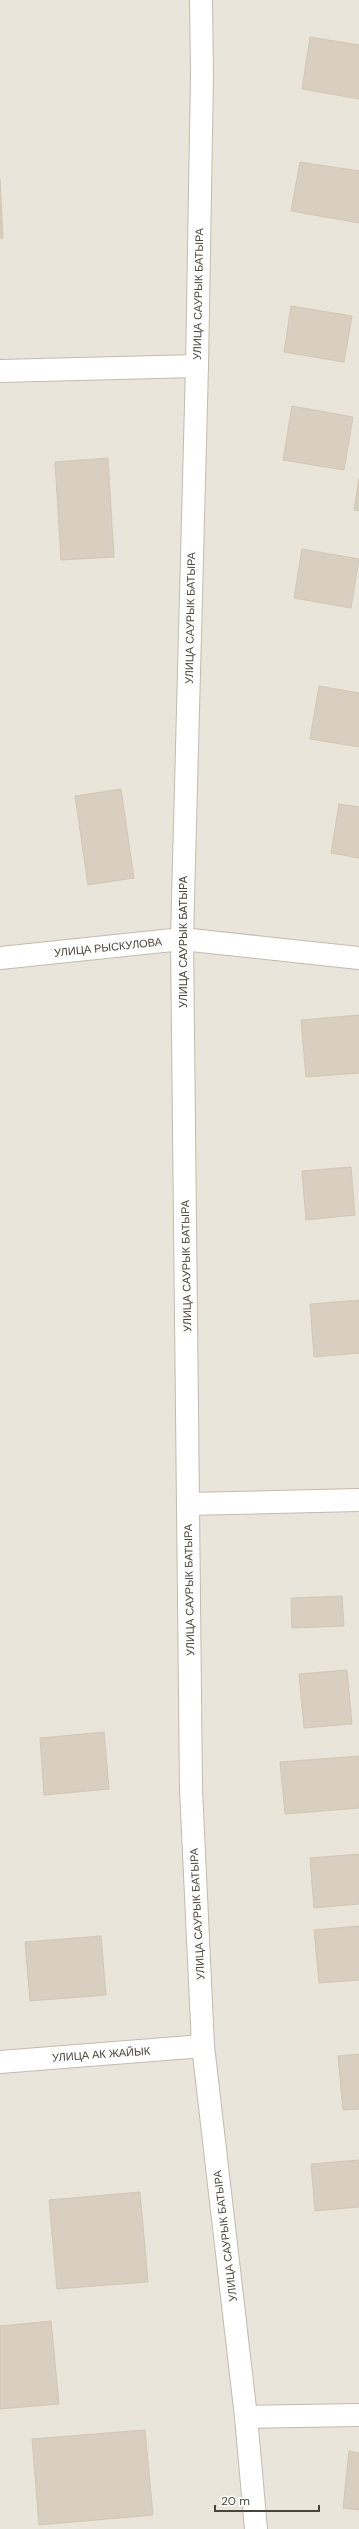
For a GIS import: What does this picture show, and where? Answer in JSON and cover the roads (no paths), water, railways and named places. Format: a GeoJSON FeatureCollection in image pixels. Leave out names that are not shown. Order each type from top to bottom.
{"type":"FeatureCollection","features":[{"type":"Feature","properties":{"kind":"street","name":"УЛИЦА САУРЫК БАТЫРА"},"geometry":{"type":"LineString","coordinates":[[200,0],[202,76],[197,366],[182,939],[191,1789],[203,2046],[246,2417],[256,2529]]}},
{"type":"Feature","properties":{"kind":"street"},"geometry":{"type":"LineString","coordinates":[[0,371],[197,366]]}},
{"type":"Feature","properties":{"kind":"street","name":"УЛИЦА РЫСКУЛОВА"},"geometry":{"type":"LineString","coordinates":[[0,958],[182,939],[359,958]]}},
{"type":"Feature","properties":{"kind":"street"},"geometry":{"type":"LineString","coordinates":[[188,1504],[359,1500]]}},
{"type":"Feature","properties":{"kind":"street","name":"УЛИЦА АК ЖАЙЫК"},"geometry":{"type":"LineString","coordinates":[[0,2062],[203,2046]]}},
{"type":"Feature","properties":{"kind":"street"},"geometry":{"type":"LineString","coordinates":[[246,2417],[359,2415]]}}]}
